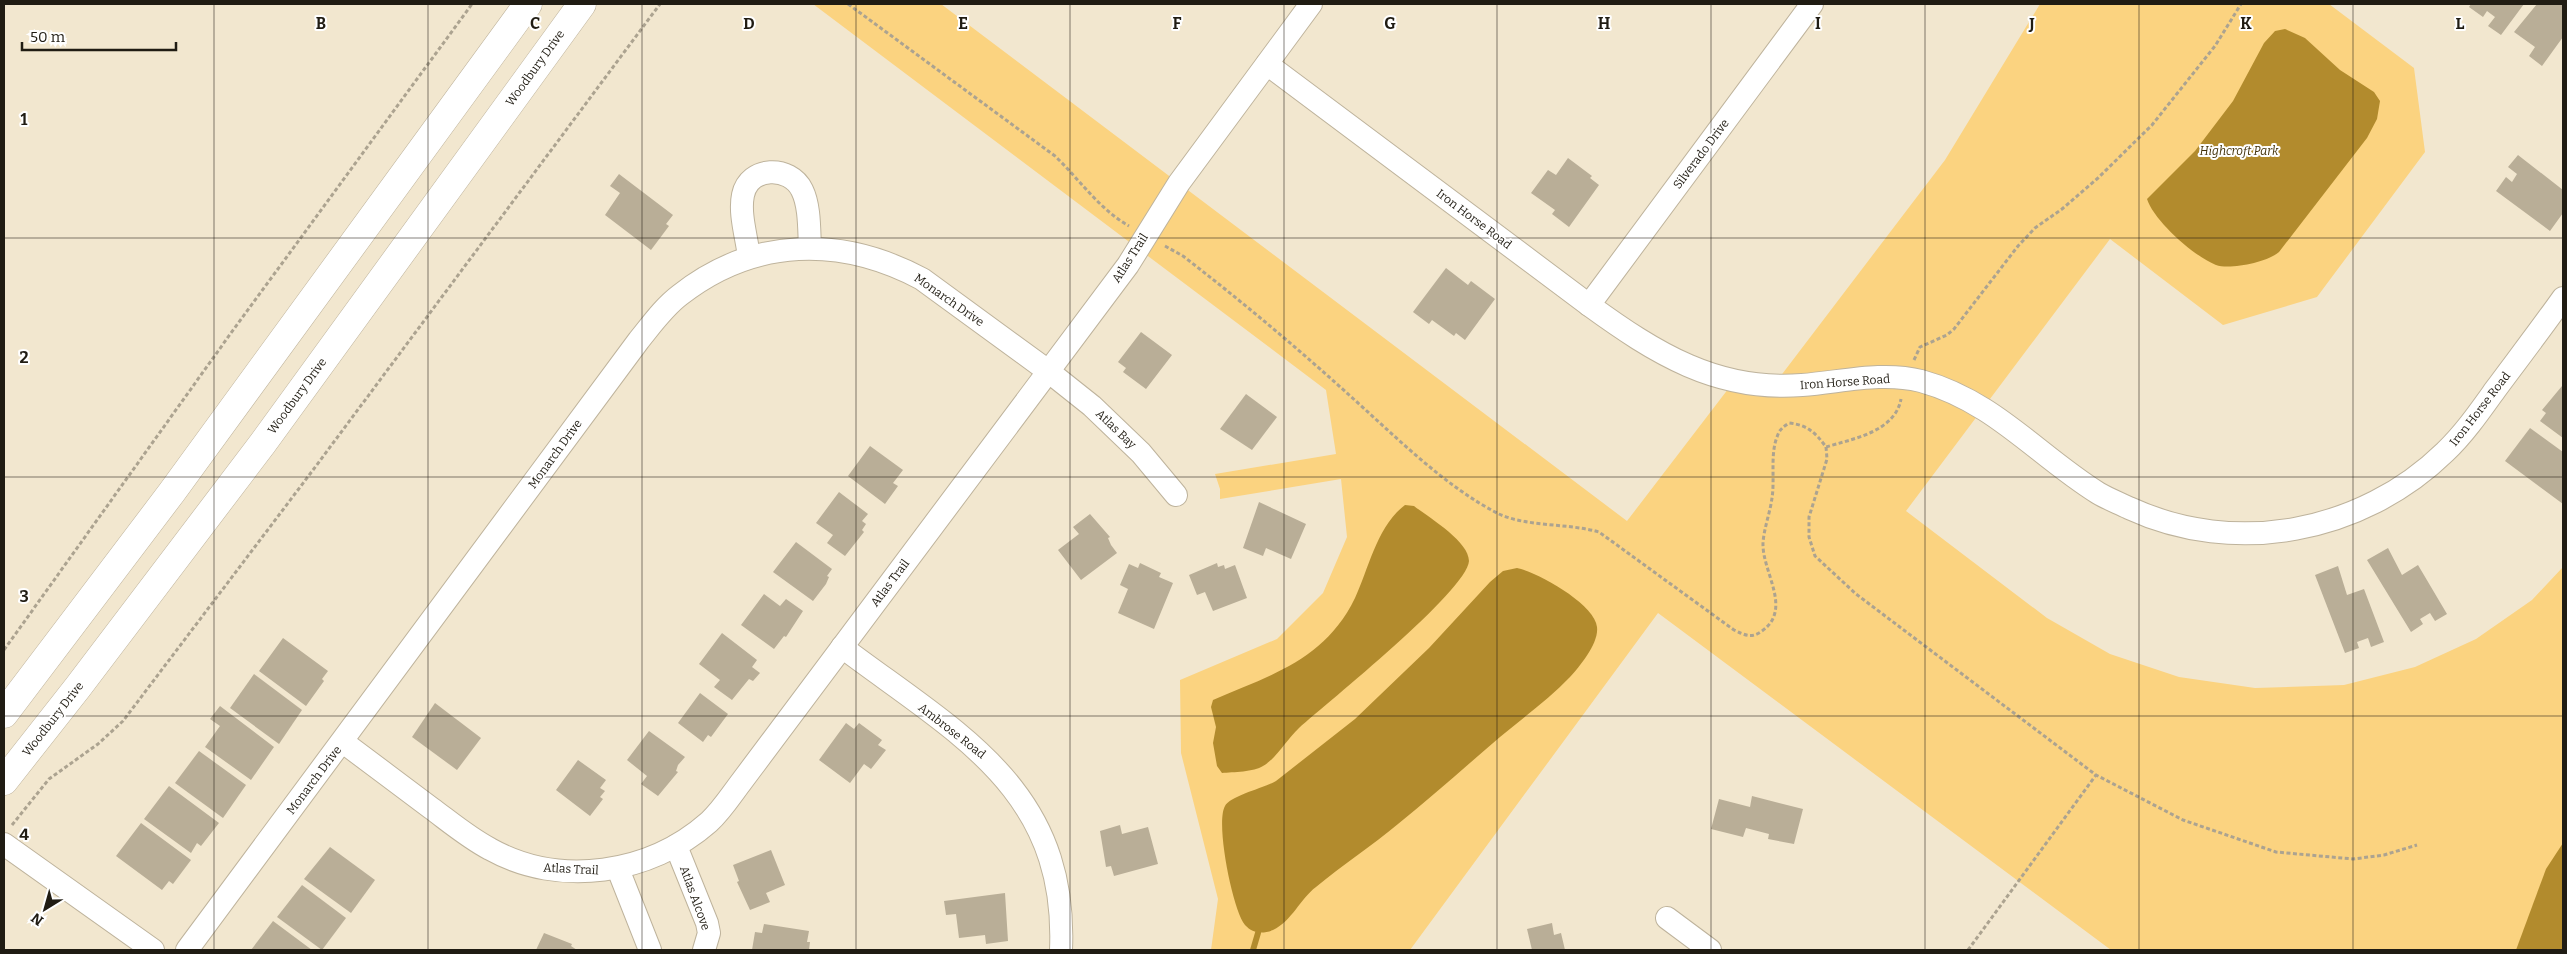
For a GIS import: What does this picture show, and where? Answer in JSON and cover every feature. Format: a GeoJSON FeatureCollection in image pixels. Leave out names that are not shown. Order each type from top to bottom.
{"type":"FeatureCollection","features":[{"type":"Feature","properties":{"kind":"main road"},"geometry":{"type":"LineString","coordinates":[[4,714],[166,499],[528,4]]}},
{"type":"Feature","properties":{"kind":"main road","name":"Woodbury Drive"},"geometry":{"type":"LineString","coordinates":[[4,781],[78,687],[263,443],[582,4]]}},
{"type":"Feature","properties":{"kind":"street","name":"Atlas Trail"},"geometry":{"type":"LineString","coordinates":[[343,742],[490,850],[512,860],[540,868],[576,871],[618,869],[676,846],[710,821],[842,648],[1128,265],[1179,183],[1312,4]]}},
{"type":"Feature","properties":{"kind":"street","name":"Silverado Drive"},"geometry":{"type":"LineString","coordinates":[[1589,305],[1812,4]]}},
{"type":"Feature","properties":{"kind":"street","name":"Iron Horse Road"},"geometry":{"type":"LineString","coordinates":[[1267,64],[1589,305],[1633,337],[1665,356],[1702,372],[1773,386],[1879,377],[1913,380],[1943,388],[1989,410],[2099,494],[2148,517],[2189,528],[2239,535],[2287,532],[2331,521],[2375,503],[2418,477],[2447,450],[2470,424],[2563,298]]}},
{"type":"Feature","properties":{"kind":"street"},"geometry":{"type":"LineString","coordinates":[[750,257],[743,197],[749,183],[766,172],[787,175],[802,188],[807,208],[810,248]]}},
{"type":"Feature","properties":{"kind":"street","name":"Monarch Drive"},"geometry":{"type":"LineString","coordinates":[[187,950],[658,316],[679,296],[700,281],[750,257],[810,248],[848,252],[899,267],[922,279],[1048,371]]}},
{"type":"Feature","properties":{"kind":"street","name":"Atlas Bay"},"geometry":{"type":"LineString","coordinates":[[1048,371],[1107,420],[1141,454],[1176,495]]}},
{"type":"Feature","properties":{"kind":"street","name":"Ambrose Road"},"geometry":{"type":"LineString","coordinates":[[842,648],[976,747],[1002,774],[1026,805],[1043,836],[1052,865],[1060,900],[1062,950]]}},
{"type":"Feature","properties":{"kind":"street"},"geometry":{"type":"LineString","coordinates":[[4,844],[152,950]]}},
{"type":"Feature","properties":{"kind":"street","name":"Atlas Alcove"},"geometry":{"type":"LineString","coordinates":[[676,846],[707,923],[709,933],[704,950]]}},
{"type":"Feature","properties":{"kind":"street"},"geometry":{"type":"LineString","coordinates":[[618,869],[650,950]]}},
{"type":"Feature","properties":{"kind":"street"},"geometry":{"type":"LineString","coordinates":[[1667,918],[1710,950]]}},
{"type":"Feature","properties":{"kind":"path"},"geometry":{"type":"LineString","coordinates":[[4,650],[225,341],[472,4]]}},
{"type":"Feature","properties":{"kind":"path"},"geometry":{"type":"LineString","coordinates":[[24,812],[49,780],[98,744],[123,721],[310,474],[660,4]]}},
{"type":"Feature","properties":{"kind":"path"},"geometry":{"type":"LineString","coordinates":[[848,4],[1055,156],[1078,178],[1102,207],[1122,222]]}},
{"type":"Feature","properties":{"kind":"path"},"geometry":{"type":"LineString","coordinates":[[1916,355],[1924,344],[1947,335],[1954,329],[2018,246],[2035,228],[2062,209],[2098,178],[2152,125],[2215,46],[2241,4]]}},
{"type":"Feature","properties":{"kind":"path"},"geometry":{"type":"LineString","coordinates":[[1160,242],[1183,256],[1233,295],[1300,350],[1412,453],[1464,491],[1499,514],[1518,520],[1578,526],[1599,532],[1734,630],[1747,636],[1757,635],[1766,628],[1777,610],[1776,600],[1764,559],[1763,542],[1772,500],[1776,438],[1781,428],[1788,423],[1798,424],[1816,434],[1826,447],[1827,459],[1809,517],[1809,537],[1815,556],[1856,594],[2096,775],[2183,820],[2276,852],[2353,859],[2384,855],[2417,845]]}},
{"type":"Feature","properties":{"kind":"path"},"geometry":{"type":"LineString","coordinates":[[1826,447],[1872,432],[1886,423],[1900,402]]}},
{"type":"Feature","properties":{"kind":"path"},"geometry":{"type":"LineString","coordinates":[[1968,950],[2096,775]]}},
{"type":"Feature","properties":{"kind":"green space","name":"Highcroft Park"},"geometry":{"type":"Polygon","coordinates":[[[813,4],[941,4],[1627,521],[1735,380],[1773,386],[1945,160],[2040,4],[2329,4],[2414,68],[2425,152],[2317,297],[2223,325],[2110,239],[1906,511],[2047,618],[2110,654],[2179,677],[2255,688],[2344,685],[2415,667],[2476,639],[2532,600],[2563,567],[2563,950],[2111,950],[1658,613],[1410,950],[1211,950],[1218,899],[1181,753],[1180,680],[1277,639],[1323,593],[1347,537],[1341,479],[1220,499],[1220,489],[1215,474],[1336,454],[1326,390],[813,4]]]}},
{"type":"Feature","properties":{"kind":"shaded area"},"geometry":{"type":"Polygon","coordinates":[[[2285,29],[2305,38],[2340,70],[2374,92],[2380,101],[2377,119],[2367,138],[2279,252],[2274,256],[2249,264],[2239,266],[2216,265],[2197,254],[2176,237],[2151,208],[2147,199],[2195,151],[2233,101],[2264,43],[2275,31],[2285,29]]]}},
{"type":"Feature","properties":{"kind":"shaded area"},"geometry":{"type":"Polygon","coordinates":[[[1405,505],[1414,506],[1447,530],[1462,546],[1467,553],[1469,561],[1462,576],[1446,596],[1422,620],[1299,728],[1268,763],[1259,768],[1222,773],[1217,766],[1213,743],[1216,727],[1211,707],[1213,700],[1276,673],[1312,651],[1328,637],[1343,619],[1355,598],[1387,524],[1405,505]]]}},
{"type":"Feature","properties":{"kind":"shaded area"},"geometry":{"type":"Polygon","coordinates":[[[1517,568],[1551,582],[1564,590],[1576,599],[1594,618],[1597,633],[1592,647],[1583,661],[1570,677],[1545,700],[1378,840],[1310,892],[1291,916],[1280,926],[1262,933],[1248,928],[1240,917],[1235,903],[1227,867],[1222,830],[1222,815],[1225,806],[1233,799],[1276,781],[1355,719],[1429,648],[1490,582],[1503,571],[1517,568]]]}},
{"type":"Feature","properties":{"kind":"shaded area"},"geometry":{"type":"Polygon","coordinates":[[[2563,843],[2563,950],[2516,950],[2546,869],[2563,843]]]}},
{"type":"Feature","properties":{"kind":"building"},"geometry":{"type":"Polygon","coordinates":[[[2471,4],[2524,4],[2501,35],[2488,26],[2495,17],[2487,11],[2483,17],[2469,7],[2471,4]]]}},
{"type":"Feature","properties":{"kind":"building"},"geometry":{"type":"Polygon","coordinates":[[[2537,4],[2563,4],[2563,37],[2542,66],[2529,56],[2535,47],[2514,32],[2537,4]]]}},
{"type":"Feature","properties":{"kind":"building"},"geometry":{"type":"Polygon","coordinates":[[[2518,155],[2563,190],[2563,213],[2550,231],[2496,191],[2506,177],[2512,182],[2517,174],[2508,167],[2518,155]]]}},
{"type":"Feature","properties":{"kind":"building"},"geometry":{"type":"Polygon","coordinates":[[[1568,158],[1592,176],[1590,178],[1599,185],[1569,227],[1552,214],[1555,210],[1531,193],[1548,170],[1556,175],[1568,158]]]}},
{"type":"Feature","properties":{"kind":"building"},"geometry":{"type":"Polygon","coordinates":[[[619,174],[673,215],[666,224],[669,226],[651,250],[605,215],[620,193],[610,186],[619,174]]]}},
{"type":"Feature","properties":{"kind":"building"},"geometry":{"type":"Polygon","coordinates":[[[1446,268],[1468,285],[1471,281],[1495,299],[1465,340],[1456,333],[1454,336],[1432,320],[1429,324],[1413,312],[1446,268]]]}},
{"type":"Feature","properties":{"kind":"building"},"geometry":{"type":"Polygon","coordinates":[[[1141,332],[1172,355],[1146,389],[1123,372],[1126,368],[1118,362],[1141,332]]]}},
{"type":"Feature","properties":{"kind":"building"},"geometry":{"type":"Polygon","coordinates":[[[2562,386],[2563,438],[2540,421],[2546,413],[2542,410],[2562,386]]]}},
{"type":"Feature","properties":{"kind":"building"},"geometry":{"type":"Polygon","coordinates":[[[1246,394],[1277,417],[1252,450],[1220,429],[1246,394]]]}},
{"type":"Feature","properties":{"kind":"building"},"geometry":{"type":"Polygon","coordinates":[[[2530,428],[2563,452],[2563,504],[2505,461],[2530,428]]]}},
{"type":"Feature","properties":{"kind":"building"},"geometry":{"type":"Polygon","coordinates":[[[870,446],[903,470],[893,483],[898,486],[885,504],[848,476],[870,446]]]}},
{"type":"Feature","properties":{"kind":"building"},"geometry":{"type":"Polygon","coordinates":[[[839,492],[868,514],[862,521],[866,524],[862,530],[864,532],[845,556],[827,543],[833,535],[816,523],[839,492]]]}},
{"type":"Feature","properties":{"kind":"building"},"geometry":{"type":"Polygon","coordinates":[[[1259,502],[1306,524],[1291,559],[1266,548],[1263,556],[1243,548],[1259,502]]]}},
{"type":"Feature","properties":{"kind":"building"},"geometry":{"type":"Polygon","coordinates":[[[1090,514],[1110,537],[1108,538],[1111,545],[1117,553],[1081,580],[1058,550],[1079,534],[1073,527],[1090,514]]]}},
{"type":"Feature","properties":{"kind":"building"},"geometry":{"type":"Polygon","coordinates":[[[796,542],[832,569],[827,576],[829,577],[826,584],[813,601],[773,572],[796,542]]]}},
{"type":"Feature","properties":{"kind":"building"},"geometry":{"type":"Polygon","coordinates":[[[2388,548],[2402,575],[2418,565],[2447,614],[2435,621],[2430,613],[2420,619],[2423,624],[2411,632],[2367,560],[2388,548]]]}},
{"type":"Feature","properties":{"kind":"building"},"geometry":{"type":"Polygon","coordinates":[[[1140,563],[1161,573],[1159,577],[1173,583],[1154,629],[1118,613],[1128,589],[1120,585],[1129,564],[1138,568],[1140,563]]]}},
{"type":"Feature","properties":{"kind":"building"},"geometry":{"type":"Polygon","coordinates":[[[1217,563],[1218,567],[1224,565],[1225,569],[1235,565],[1247,598],[1213,611],[1205,592],[1197,595],[1189,575],[1217,563]]]}},
{"type":"Feature","properties":{"kind":"building"},"geometry":{"type":"Polygon","coordinates":[[[2338,566],[2347,595],[2364,589],[2384,642],[2371,647],[2368,638],[2357,642],[2359,648],[2345,653],[2315,575],[2338,566]]]}},
{"type":"Feature","properties":{"kind":"building"},"geometry":{"type":"Polygon","coordinates":[[[764,594],[780,606],[786,599],[803,611],[786,637],[784,636],[774,649],[741,625],[764,594]]]}},
{"type":"Feature","properties":{"kind":"building"},"geometry":{"type":"Polygon","coordinates":[[[722,633],[757,660],[752,667],[760,673],[753,681],[749,679],[732,700],[714,687],[720,680],[699,664],[722,633]]]}},
{"type":"Feature","properties":{"kind":"building"},"geometry":{"type":"Polygon","coordinates":[[[283,638],[328,671],[322,679],[324,681],[306,706],[259,671],[283,638]]]}},
{"type":"Feature","properties":{"kind":"building"},"geometry":{"type":"Polygon","coordinates":[[[254,674],[302,710],[279,744],[230,708],[254,674]]]}},
{"type":"Feature","properties":{"kind":"building"},"geometry":{"type":"Polygon","coordinates":[[[700,693],[728,714],[711,737],[708,735],[703,742],[678,723],[700,693]]]}},
{"type":"Feature","properties":{"kind":"building"},"geometry":{"type":"Polygon","coordinates":[[[435,703],[481,738],[457,770],[412,737],[435,703]]]}},
{"type":"Feature","properties":{"kind":"building"},"geometry":{"type":"Polygon","coordinates":[[[220,706],[274,747],[251,780],[205,747],[220,726],[210,719],[220,706]]]}},
{"type":"Feature","properties":{"kind":"building"},"geometry":{"type":"Polygon","coordinates":[[[846,723],[854,729],[859,723],[882,740],[878,745],[886,750],[871,769],[864,764],[850,783],[819,760],[846,723]]]}},
{"type":"Feature","properties":{"kind":"building"},"geometry":{"type":"Polygon","coordinates":[[[649,731],[685,757],[678,765],[676,771],[678,772],[658,796],[641,784],[647,776],[627,760],[649,731]]]}},
{"type":"Feature","properties":{"kind":"building"},"geometry":{"type":"Polygon","coordinates":[[[199,751],[246,785],[223,818],[175,783],[199,751]]]}},
{"type":"Feature","properties":{"kind":"building"},"geometry":{"type":"Polygon","coordinates":[[[578,760],[606,780],[600,788],[605,791],[600,797],[603,799],[590,816],[556,790],[578,760]]]}},
{"type":"Feature","properties":{"kind":"building"},"geometry":{"type":"Polygon","coordinates":[[[169,786],[219,823],[201,846],[197,843],[191,853],[144,819],[169,786]]]}},
{"type":"Feature","properties":{"kind":"building"},"geometry":{"type":"Polygon","coordinates":[[[1752,796],[1803,809],[1794,844],[1768,839],[1769,834],[1746,828],[1743,837],[1711,829],[1719,799],[1750,807],[1752,796]]]}},
{"type":"Feature","properties":{"kind":"building"},"geometry":{"type":"Polygon","coordinates":[[[141,823],[191,860],[173,884],[169,881],[162,890],[116,856],[141,823]]]}},
{"type":"Feature","properties":{"kind":"building"},"geometry":{"type":"Polygon","coordinates":[[[1120,825],[1122,834],[1148,827],[1158,864],[1114,876],[1111,866],[1106,867],[1100,831],[1120,825]]]}},
{"type":"Feature","properties":{"kind":"building"},"geometry":{"type":"Polygon","coordinates":[[[330,847],[375,880],[351,913],[304,879],[330,847]]]}},
{"type":"Feature","properties":{"kind":"building"},"geometry":{"type":"Polygon","coordinates":[[[771,850],[785,885],[766,893],[770,902],[750,910],[737,882],[739,881],[733,865],[771,850]]]}},
{"type":"Feature","properties":{"kind":"building"},"geometry":{"type":"Polygon","coordinates":[[[302,885],[346,918],[322,950],[277,917],[302,885]]]}},
{"type":"Feature","properties":{"kind":"building"},"geometry":{"type":"Polygon","coordinates":[[[1005,893],[1008,941],[986,944],[985,935],[959,938],[956,914],[946,915],[944,901],[1005,893]]]}},
{"type":"Feature","properties":{"kind":"building"},"geometry":{"type":"Polygon","coordinates":[[[273,921],[312,950],[251,950],[273,921]]]}},
{"type":"Feature","properties":{"kind":"building"},"geometry":{"type":"Polygon","coordinates":[[[1552,923],[1554,935],[1561,933],[1565,950],[1532,950],[1527,929],[1552,923]]]}},
{"type":"Feature","properties":{"kind":"building"},"geometry":{"type":"Polygon","coordinates":[[[764,924],[809,931],[807,942],[810,942],[809,950],[752,950],[755,932],[762,933],[764,924]]]}},
{"type":"Feature","properties":{"kind":"building"},"geometry":{"type":"Polygon","coordinates":[[[544,933],[572,944],[571,946],[577,950],[536,950],[544,933]]]}},
{"type":"Feature","properties":{"kind":"waterway"},"geometry":{"type":"LineString","coordinates":[[1253,950],[1258,933]]}}]}
